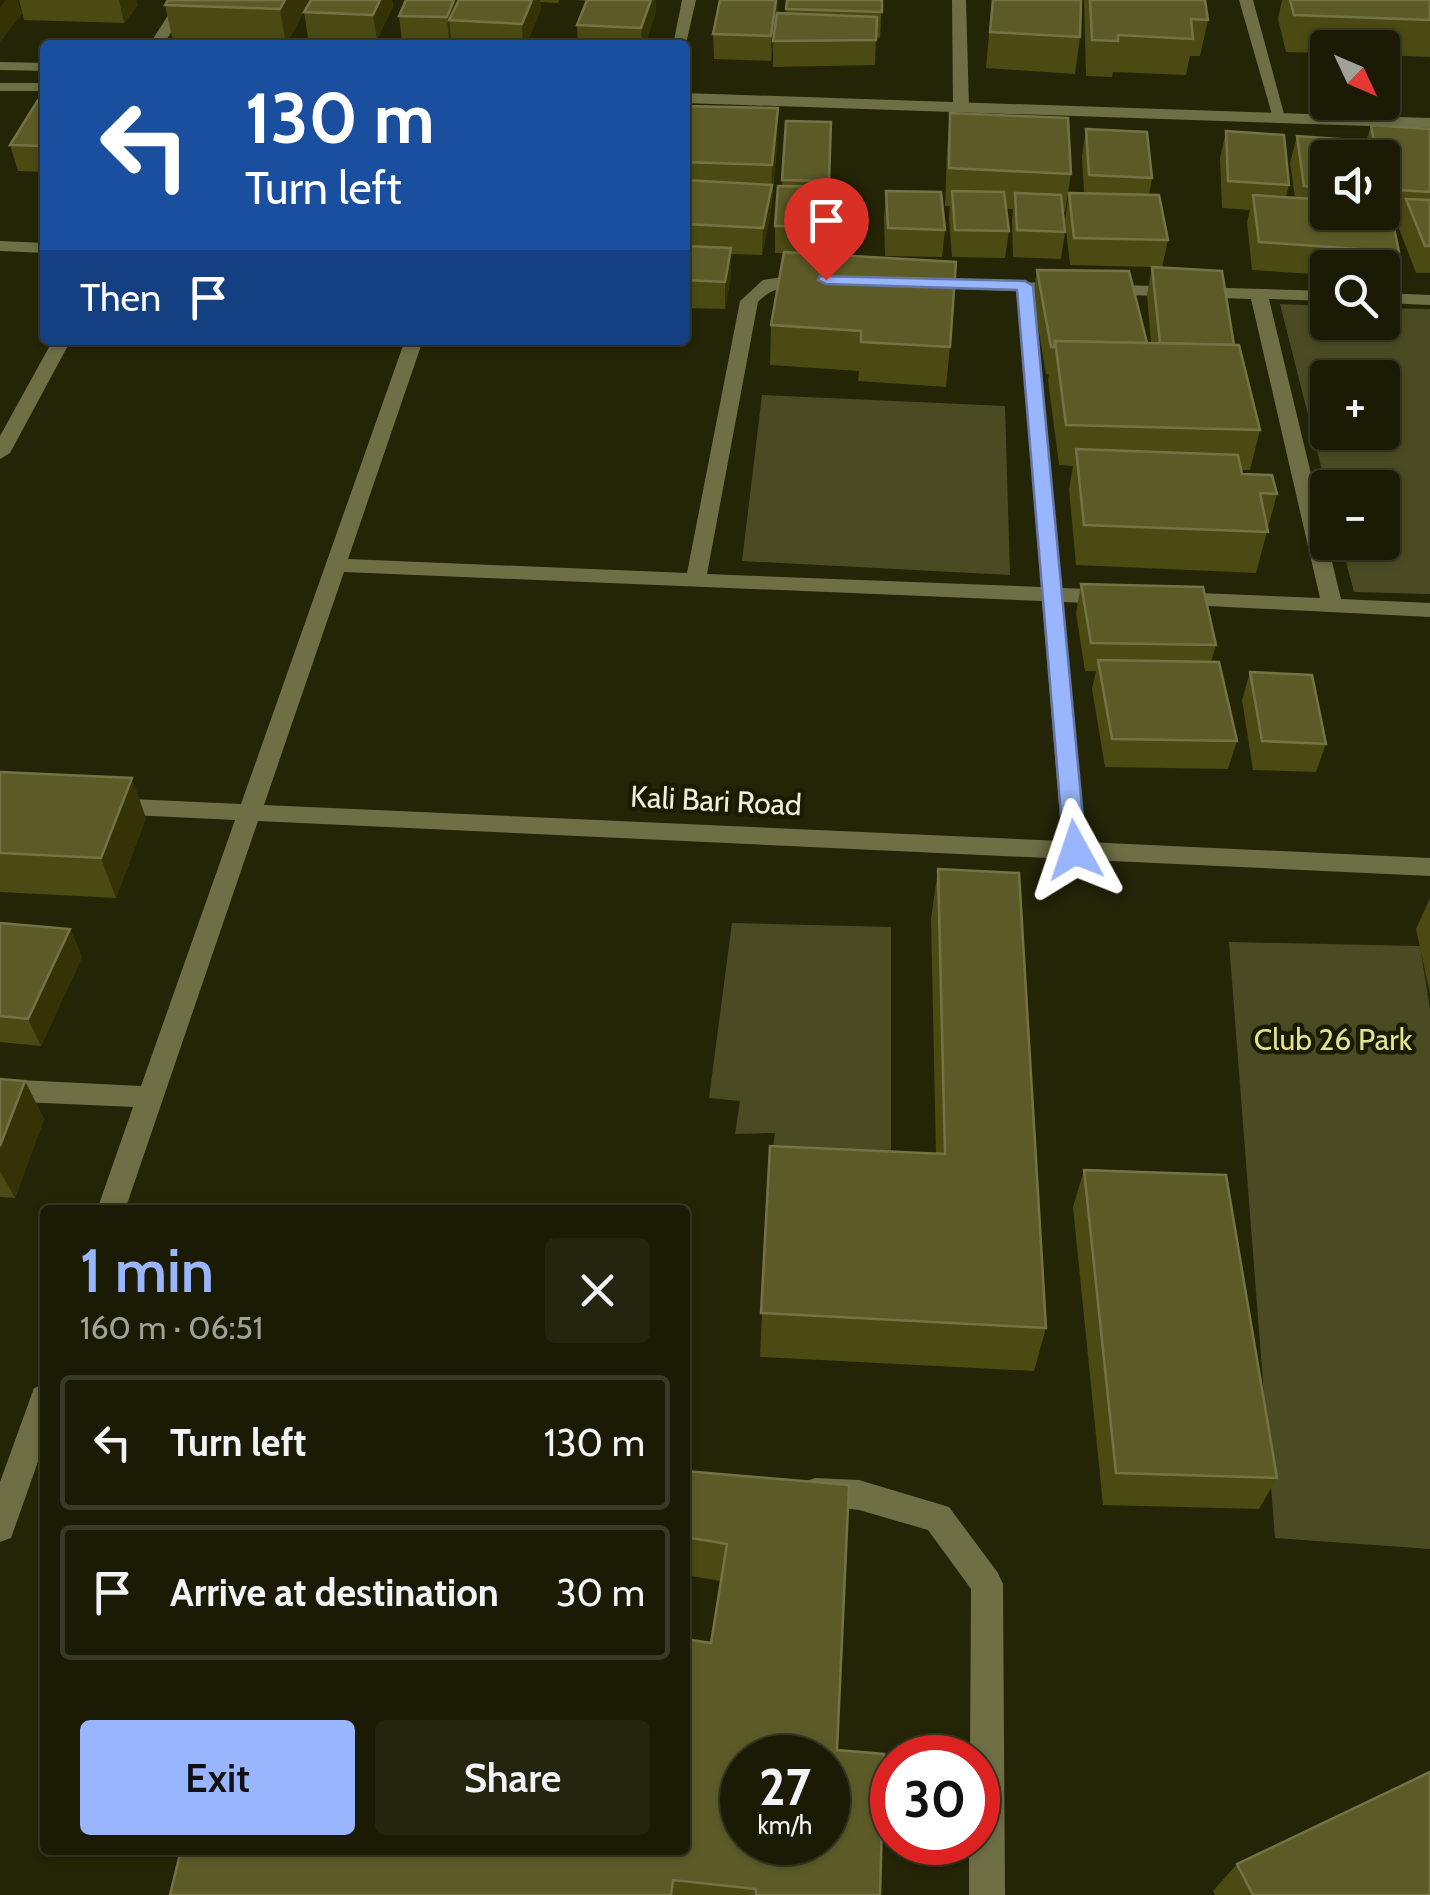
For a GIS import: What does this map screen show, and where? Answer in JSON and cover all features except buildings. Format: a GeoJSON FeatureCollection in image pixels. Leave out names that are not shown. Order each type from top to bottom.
{"type":"FeatureCollection","features":[{"type":"Feature","properties":{"kind":"street"},"geometry":{"type":"LineString","coordinates":[[159,40],[185,0]]}},
{"type":"Feature","properties":{"kind":"street"},"geometry":{"type":"LineString","coordinates":[[681,40],[689,0]]}},
{"type":"Feature","properties":{"kind":"street"},"geometry":{"type":"LineString","coordinates":[[959,0],[961,107]]}},
{"type":"Feature","properties":{"kind":"street"},"geometry":{"type":"LineString","coordinates":[[1246,0],[1281,118]]}},
{"type":"Feature","properties":{"kind":"street"},"geometry":{"type":"LineString","coordinates":[[0,66],[40,66]]}},
{"type":"Feature","properties":{"kind":"street"},"geometry":{"type":"LineString","coordinates":[[1,88],[40,87]]}},
{"type":"Feature","properties":{"kind":"street"},"geometry":{"type":"LineString","coordinates":[[690,98],[1430,123]]}},
{"type":"Feature","properties":{"kind":"street"},"geometry":{"type":"LineString","coordinates":[[0,246],[40,248]]}},
{"type":"Feature","properties":{"kind":"street"},"geometry":{"type":"LineString","coordinates":[[696,580],[749,301],[760,286],[786,278],[826,280]]}},
{"type":"Feature","properties":{"kind":"street"},"geometry":{"type":"LineString","coordinates":[[905,282],[1310,295]]}},
{"type":"Feature","properties":{"kind":"street"},"geometry":{"type":"LineString","coordinates":[[1025,286],[1075,850]]}},
{"type":"Feature","properties":{"kind":"street"},"geometry":{"type":"LineString","coordinates":[[1260,294],[1332,606]]}},
{"type":"Feature","properties":{"kind":"street"},"geometry":{"type":"LineString","coordinates":[[1400,299],[1430,300]]}},
{"type":"Feature","properties":{"kind":"street"},"geometry":{"type":"LineString","coordinates":[[0,453],[59,345]]}},
{"type":"Feature","properties":{"kind":"street"},"geometry":{"type":"LineString","coordinates":[[112,1205],[412,345]]}},
{"type":"Feature","properties":{"kind":"street"},"geometry":{"type":"LineString","coordinates":[[335,565],[1430,610]]}},
{"type":"Feature","properties":{"kind":"street","name":"Kali Bari Road"},"geometry":{"type":"LineString","coordinates":[[77,804],[1430,867]]}},
{"type":"Feature","properties":{"kind":"street"},"geometry":{"type":"LineString","coordinates":[[0,1090],[150,1097]]}},
{"type":"Feature","properties":{"kind":"street"},"geometry":{"type":"LineString","coordinates":[[0,1526],[34,1458],[40,1425]]}},
{"type":"Feature","properties":{"kind":"street"},"geometry":{"type":"LineString","coordinates":[[782,1492],[859,1495],[938,1518],[987,1584],[987,1895]]}},
{"type":"Feature","properties":{"kind":"green space"},"geometry":{"type":"Polygon","coordinates":[[[1280,304],[1310,305],[1310,340],[1400,340],[1400,308],[1430,309],[1430,594],[1354,592],[1346,560],[1400,560],[1400,470],[1322,470],[1317,450],[1400,450],[1400,360],[1310,360],[1310,423],[1280,304]]]}},
{"type":"Feature","properties":{"kind":"green space"},"geometry":{"type":"Polygon","coordinates":[[[762,395],[1005,406],[1010,575],[742,561],[762,395]]]}},
{"type":"Feature","properties":{"kind":"green space"},"geometry":{"type":"Polygon","coordinates":[[[732,923],[891,927],[891,1199],[771,1161],[775,1133],[735,1134],[740,1101],[709,1098],[732,923]]]}},
{"type":"Feature","properties":{"kind":"green space","name":"Club 26 Park"},"geometry":{"type":"Polygon","coordinates":[[[1229,942],[1420,946],[1430,1009],[1430,1549],[1275,1538],[1229,942]]]}},
{"type":"Feature","properties":{"kind":"route"},"geometry":{"type":"LineString","coordinates":[[826,280],[1025,286],[1075,850]]}}]}
